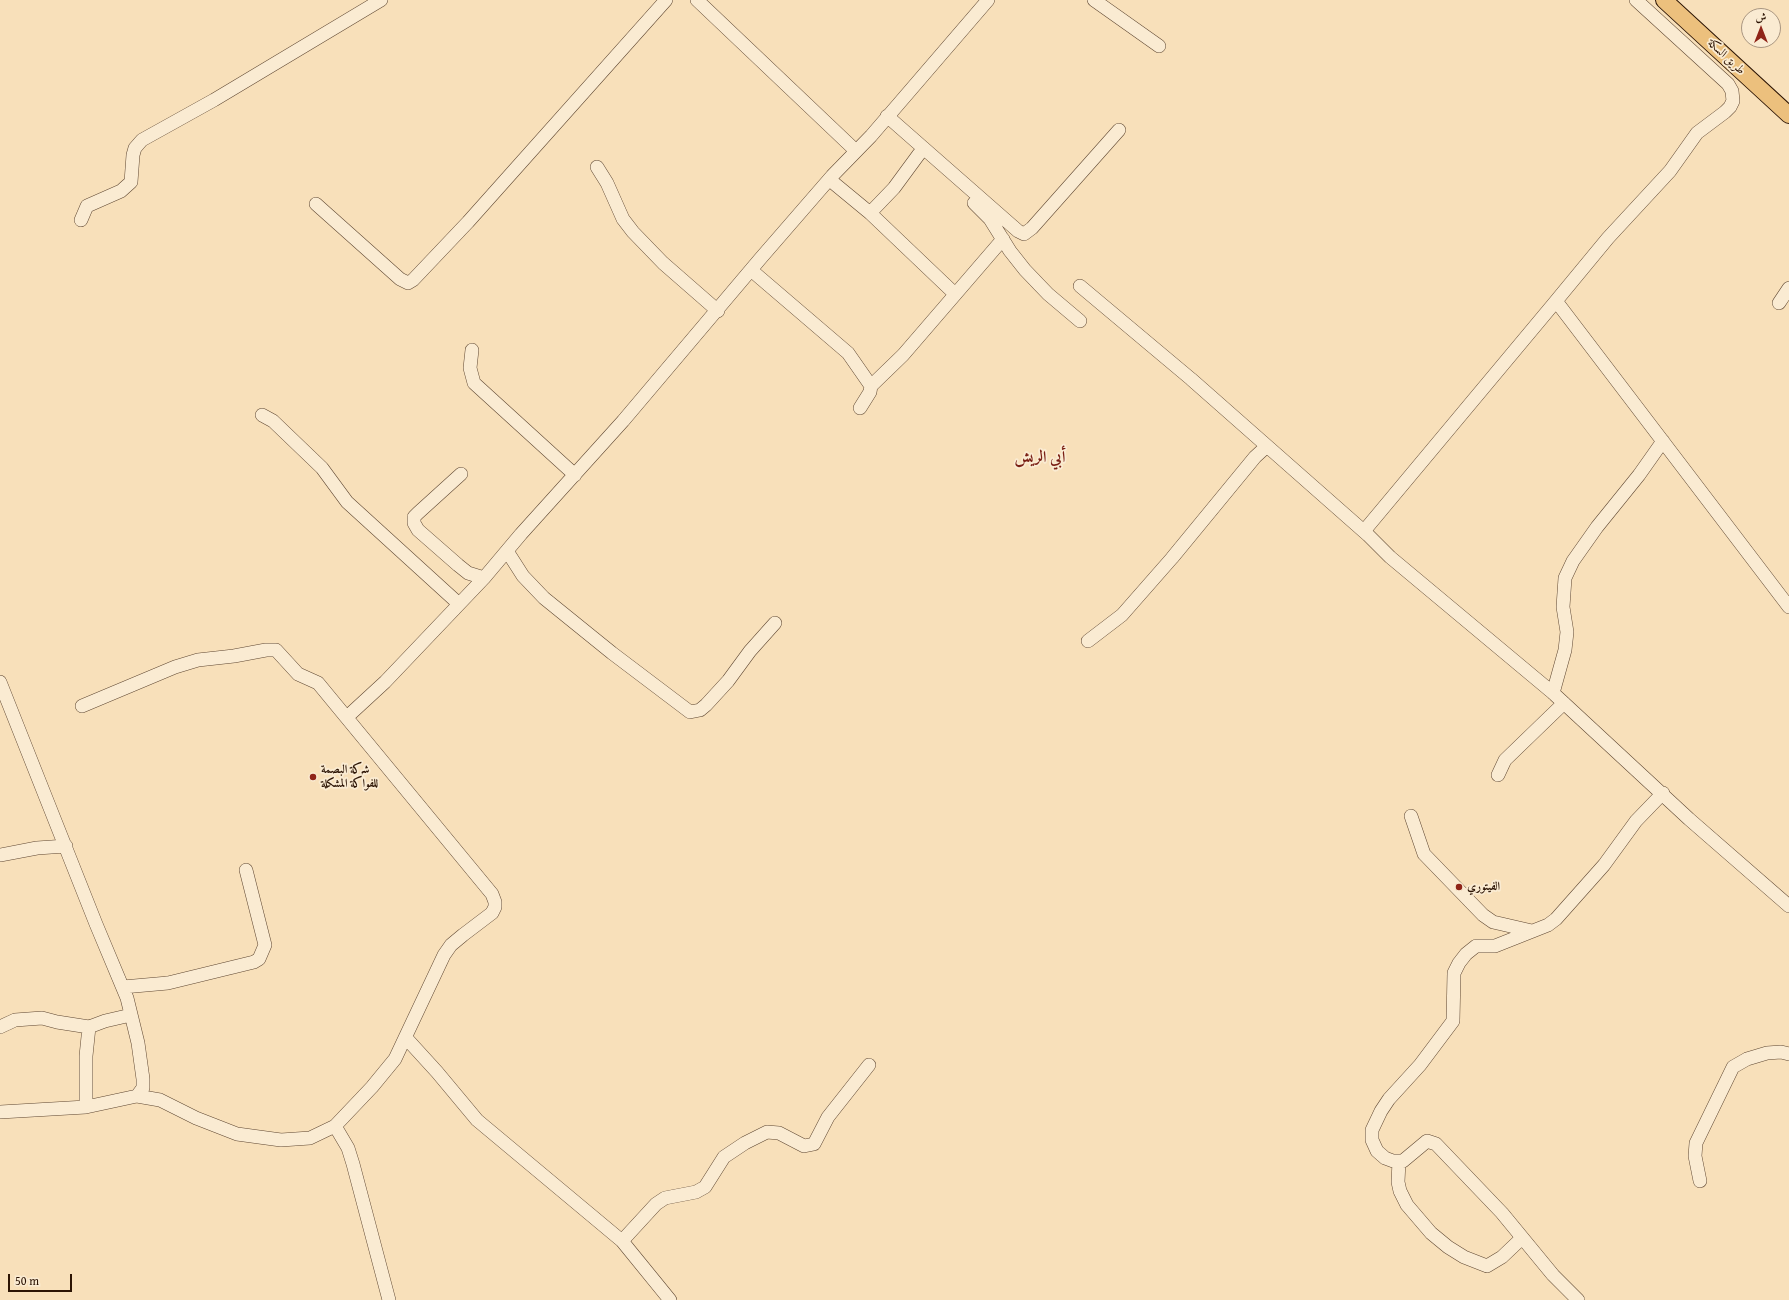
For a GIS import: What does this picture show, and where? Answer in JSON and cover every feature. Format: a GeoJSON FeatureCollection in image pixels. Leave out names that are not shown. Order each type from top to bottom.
{"type":"FeatureCollection","features":[{"type":"Feature","properties":{"kind":"main road","name":"طريق السكة"},"geometry":{"type":"LineString","coordinates":[[1664,0],[1789,115]]}},
{"type":"Feature","properties":{"kind":"street"},"geometry":{"type":"LineString","coordinates":[[81,220],[87,206],[121,191],[132,182],[133,155],[135,148],[142,140],[240,85],[381,0]]}},
{"type":"Feature","properties":{"kind":"street"},"geometry":{"type":"LineString","coordinates":[[316,204],[400,279],[408,283],[413,280],[468,222],[666,0]]}},
{"type":"Feature","properties":{"kind":"street"},"geometry":{"type":"LineString","coordinates":[[697,0],[856,151]]}},
{"type":"Feature","properties":{"kind":"street"},"geometry":{"type":"LineString","coordinates":[[347,717],[385,682],[484,578],[988,0]]}},
{"type":"Feature","properties":{"kind":"street"},"geometry":{"type":"LineString","coordinates":[[1094,0],[1160,46]]}},
{"type":"Feature","properties":{"kind":"street"},"geometry":{"type":"LineString","coordinates":[[1364,531],[1608,238],[1670,171],[1697,133],[1725,112],[1733,101],[1732,91],[1728,84],[1636,0]]}},
{"type":"Feature","properties":{"kind":"street"},"geometry":{"type":"LineString","coordinates":[[884,120],[1018,231],[1024,234],[1032,228],[1119,130]]}},
{"type":"Feature","properties":{"kind":"street"},"geometry":{"type":"LineString","coordinates":[[884,120],[990,219],[1026,270],[1048,294],[1080,321]]}},
{"type":"Feature","properties":{"kind":"street"},"geometry":{"type":"LineString","coordinates":[[870,213],[894,188],[919,154]]}},
{"type":"Feature","properties":{"kind":"street"},"geometry":{"type":"LineString","coordinates":[[597,167],[607,183],[623,219],[633,232],[663,263],[718,310]]}},
{"type":"Feature","properties":{"kind":"street"},"geometry":{"type":"LineString","coordinates":[[830,180],[870,213],[955,294]]}},
{"type":"Feature","properties":{"kind":"street"},"geometry":{"type":"LineString","coordinates":[[860,408],[871,386],[903,355],[1003,239]]}},
{"type":"Feature","properties":{"kind":"street"},"geometry":{"type":"LineString","coordinates":[[751,270],[840,346],[856,363],[871,386]]}},
{"type":"Feature","properties":{"kind":"street"},"geometry":{"type":"LineString","coordinates":[[1080,286],[1191,379],[1364,531],[1390,557],[1553,692],[1663,793],[1689,819],[1789,906]]}},
{"type":"Feature","properties":{"kind":"street"},"geometry":{"type":"LineString","coordinates":[[1779,303],[1789,288]]}},
{"type":"Feature","properties":{"kind":"street"},"geometry":{"type":"LineString","coordinates":[[1556,300],[1789,608]]}},
{"type":"Feature","properties":{"kind":"street"},"geometry":{"type":"LineString","coordinates":[[472,350],[470,368],[474,383],[575,475]]}},
{"type":"Feature","properties":{"kind":"street"},"geometry":{"type":"LineString","coordinates":[[262,415],[268,417],[322,468],[347,502],[459,604]]}},
{"type":"Feature","properties":{"kind":"street"},"geometry":{"type":"LineString","coordinates":[[1553,692],[1565,650],[1567,632],[1562,607],[1565,578],[1573,561],[1597,527],[1639,475],[1663,442]]}},
{"type":"Feature","properties":{"kind":"street"},"geometry":{"type":"LineString","coordinates":[[1088,642],[1122,615],[1172,558],[1255,457],[1267,446]]}},
{"type":"Feature","properties":{"kind":"street"},"geometry":{"type":"LineString","coordinates":[[461,474],[414,517],[414,523],[418,530],[468,573],[484,578]]}},
{"type":"Feature","properties":{"kind":"street"},"geometry":{"type":"LineString","coordinates":[[507,551],[523,576],[544,598],[612,653],[690,712],[700,710],[706,705],[728,681],[750,651],[775,623]]}},
{"type":"Feature","properties":{"kind":"street"},"geometry":{"type":"LineString","coordinates":[[0,1112],[86,1107],[137,1096],[160,1100],[196,1118],[244,1135],[281,1140],[310,1138],[335,1126],[372,1087],[395,1059],[444,955],[463,935],[492,913],[495,907],[492,894],[347,717],[318,683],[298,674],[276,650],[272,649],[234,656],[198,660],[175,666],[82,706]]}},
{"type":"Feature","properties":{"kind":"street"},"geometry":{"type":"LineString","coordinates":[[0,682],[123,987],[138,1042],[143,1079],[143,1088],[137,1096]]}},
{"type":"Feature","properties":{"kind":"street"},"geometry":{"type":"LineString","coordinates":[[1498,775],[1505,760],[1564,703]]}},
{"type":"Feature","properties":{"kind":"street"},"geometry":{"type":"LineString","coordinates":[[1578,1300],[1522,1238],[1502,1213],[1436,1144],[1427,1141],[1406,1158],[1399,1161],[1389,1160],[1377,1151],[1372,1140],[1372,1130],[1381,1111],[1389,1099],[1420,1065],[1453,1022],[1454,973],[1459,963],[1476,946],[1495,946],[1548,925],[1568,906],[1604,864],[1636,821],[1663,793]]}},
{"type":"Feature","properties":{"kind":"street"},"geometry":{"type":"LineString","coordinates":[[1411,816],[1424,854],[1483,915],[1493,922],[1501,925],[1532,931]]}},
{"type":"Feature","properties":{"kind":"street"},"geometry":{"type":"LineString","coordinates":[[0,855],[37,848],[66,846]]}},
{"type":"Feature","properties":{"kind":"street"},"geometry":{"type":"LineString","coordinates":[[123,987],[168,983],[248,964],[259,959],[265,945],[246,870]]}},
{"type":"Feature","properties":{"kind":"street"},"geometry":{"type":"LineString","coordinates":[[0,1027],[15,1020],[42,1018],[89,1027],[105,1021],[131,1015]]}},
{"type":"Feature","properties":{"kind":"street"},"geometry":{"type":"LineString","coordinates":[[86,1107],[86,1056],[89,1027]]}},
{"type":"Feature","properties":{"kind":"street"},"geometry":{"type":"LineString","coordinates":[[406,1038],[477,1120],[622,1241],[670,1300]]}},
{"type":"Feature","properties":{"kind":"street"},"geometry":{"type":"LineString","coordinates":[[1700,1182],[1695,1156],[1696,1143],[1733,1066],[1747,1059],[1767,1053],[1781,1052],[1789,1054]]}},
{"type":"Feature","properties":{"kind":"street"},"geometry":{"type":"LineString","coordinates":[[622,1241],[656,1204],[665,1198],[696,1192],[705,1187],[724,1157],[745,1143],[767,1132],[779,1133],[804,1146],[814,1144],[828,1117],[869,1064]]}},
{"type":"Feature","properties":{"kind":"street"},"geometry":{"type":"LineString","coordinates":[[335,1126],[348,1148],[353,1164],[389,1300]]}},
{"type":"Feature","properties":{"kind":"street"},"geometry":{"type":"LineString","coordinates":[[1399,1161],[1398,1182],[1400,1191],[1407,1206],[1431,1233],[1448,1247],[1464,1257],[1487,1266],[1502,1257],[1522,1238]]}},
{"type":"Feature","properties":{"kind":"place","name":"شركة البصمة للفواكة المشكلة"},"geometry":{"type":"Point","coordinates":[313,777]}},
{"type":"Feature","properties":{"kind":"place","name":"الفيتوري"},"geometry":{"type":"Point","coordinates":[1459,887]}},
{"type":"Feature","properties":{"kind":"district","name":"أبي الريش"},"geometry":{"type":"Point","coordinates":[1040,458]}}]}
